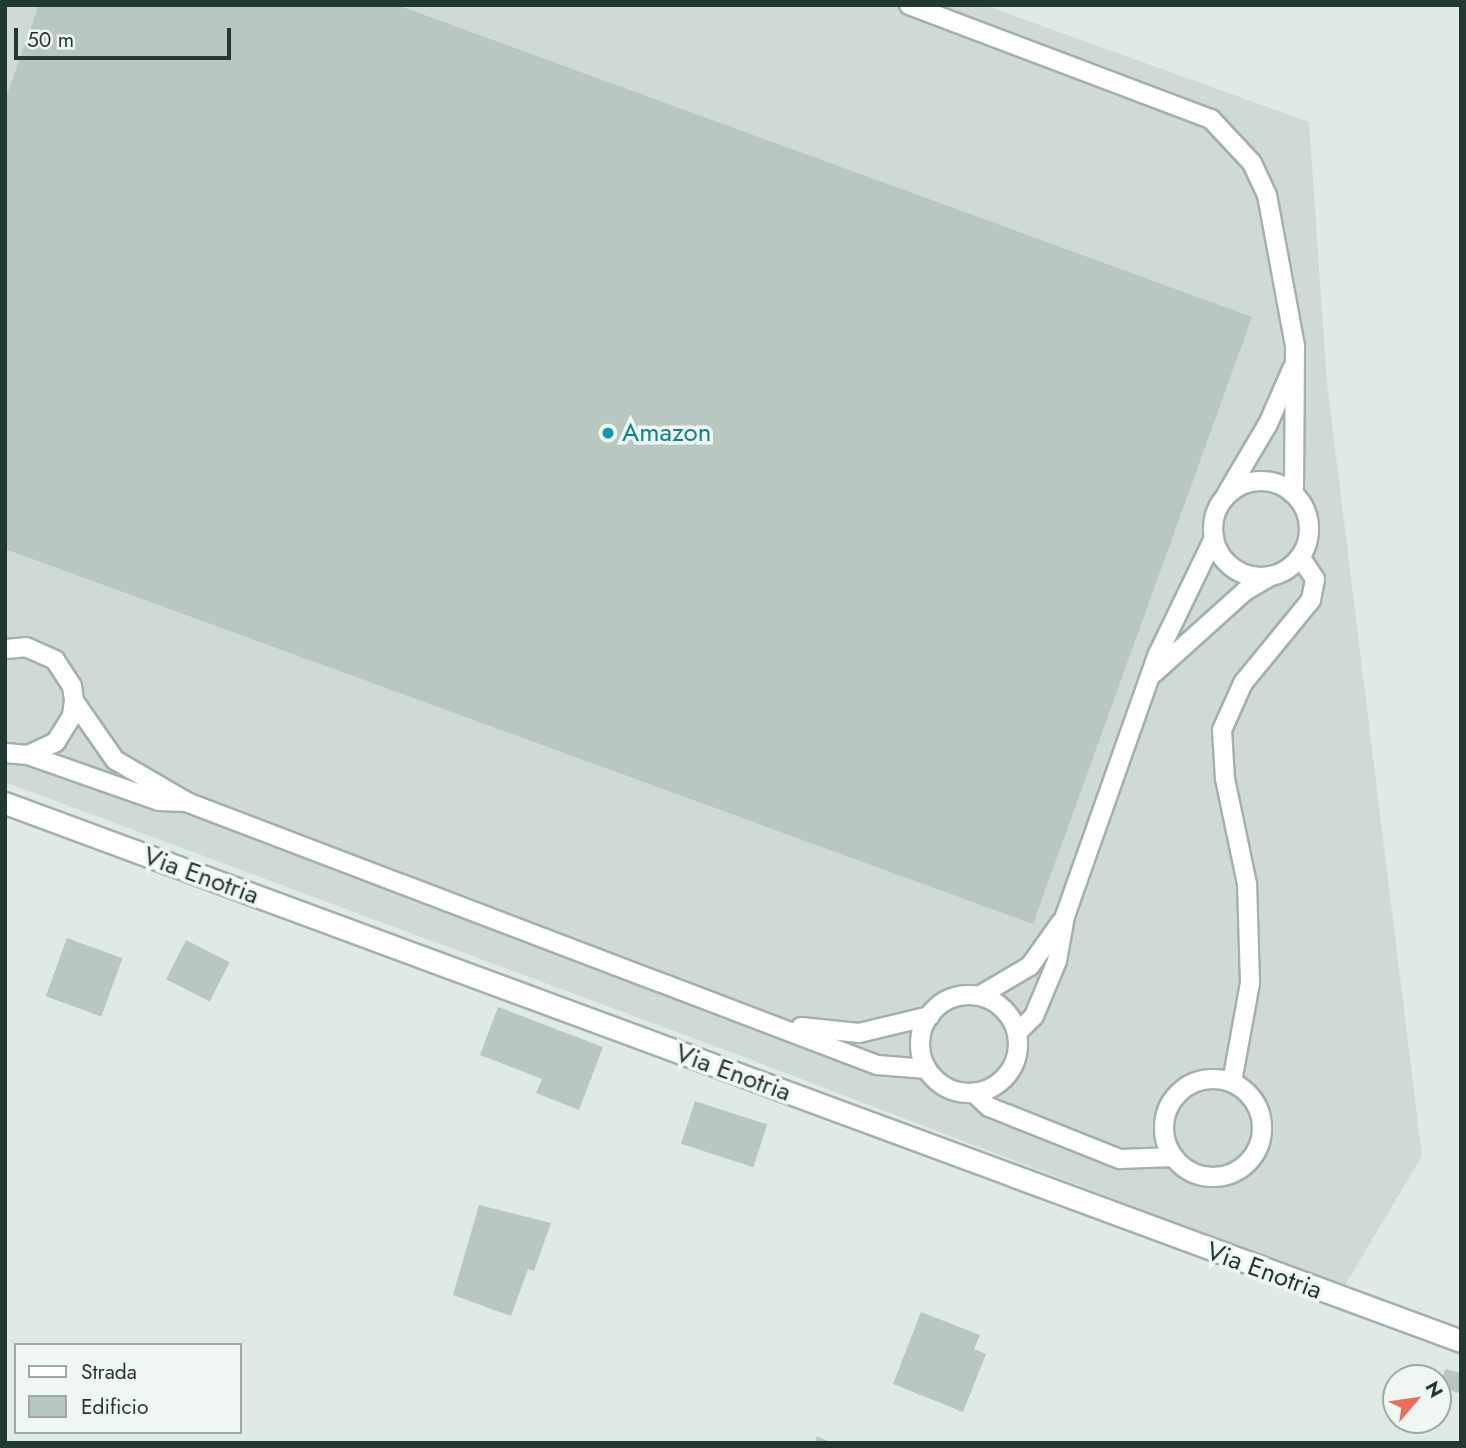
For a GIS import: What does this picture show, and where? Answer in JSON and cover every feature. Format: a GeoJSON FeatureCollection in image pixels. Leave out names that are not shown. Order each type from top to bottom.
{"type":"FeatureCollection","features":[{"type":"Feature","properties":{"kind":"street","name":"Via Enotria"},"geometry":{"type":"LineString","coordinates":[[5,803],[1461,1341]]}},
{"type":"Feature","properties":{"kind":"lane"},"geometry":{"type":"LineString","coordinates":[[909,5],[1210,119],[1233,139],[1252,163],[1267,195],[1289,303],[1294,366],[1294,494]]}},
{"type":"Feature","properties":{"kind":"lane"},"geometry":{"type":"LineString","coordinates":[[1271,576],[1256,577],[1235,569],[1219,552],[1213,523],[1268,424],[1294,366]]}},
{"type":"Feature","properties":{"kind":"lane"},"geometry":{"type":"LineString","coordinates":[[1154,673],[1245,591],[1285,571],[1300,556],[1309,534],[1308,519],[1294,494],[1281,485],[1252,481],[1226,496]]}},
{"type":"Feature","properties":{"kind":"lane"},"geometry":{"type":"LineString","coordinates":[[1017,1033],[1034,1016],[1057,961],[1065,916],[1154,673],[1158,654],[1214,538]]}},
{"type":"Feature","properties":{"kind":"lane"},"geometry":{"type":"LineString","coordinates":[[1232,1082],[1250,984],[1247,884],[1225,779],[1222,730],[1244,683],[1311,600],[1315,579],[1300,556]]}},
{"type":"Feature","properties":{"kind":"lane"},"geometry":{"type":"LineString","coordinates":[[5,649],[26,648],[55,660],[65,671],[74,701],[115,760],[189,803],[773,1022],[877,1065],[927,1069]]}},
{"type":"Feature","properties":{"kind":"lane"},"geometry":{"type":"LineString","coordinates":[[28,755],[56,743],[72,716],[74,701]]}},
{"type":"Feature","properties":{"kind":"lane"},"geometry":{"type":"LineString","coordinates":[[5,753],[28,755],[159,801],[189,803]]}},
{"type":"Feature","properties":{"kind":"lane"},"geometry":{"type":"LineString","coordinates":[[773,1022],[859,1033],[930,1016],[951,999],[979,996],[1030,966],[1065,916]]}},
{"type":"Feature","properties":{"kind":"lane"},"geometry":{"type":"LineString","coordinates":[[930,1016],[920,1042],[927,1069],[947,1088],[974,1093],[994,1086],[1009,1073],[1018,1047],[1017,1033],[1003,1009],[979,996]]}},
{"type":"Feature","properties":{"kind":"lane"},"geometry":{"type":"LineString","coordinates":[[1204,1079],[1232,1082],[1244,1089],[1260,1112],[1263,1125],[1256,1152],[1237,1171],[1209,1177],[1190,1170],[1174,1157],[1165,1130],[1171,1103],[1179,1092],[1204,1079]]}},
{"type":"Feature","properties":{"kind":"lane"},"geometry":{"type":"LineString","coordinates":[[974,1093],[989,1107],[1120,1159],[1174,1157]]}},
{"type":"Feature","properties":{"kind":"shaded area"},"geometry":{"type":"Polygon","coordinates":[[[5,5],[984,5],[1309,122],[1327,383],[1422,1156],[1344,1287],[744,1057],[5,782],[5,5]]]}},
{"type":"Feature","properties":{"kind":"building","name":"Amazon"},"geometry":{"type":"Polygon","coordinates":[[[39,5],[397,5],[1252,317],[1033,924],[5,549],[5,100],[39,5]]]}},
{"type":"Feature","properties":{"kind":"building"},"geometry":{"type":"Polygon","coordinates":[[[67,938],[122,958],[101,1016],[46,996],[67,938]]]}},
{"type":"Feature","properties":{"kind":"building"},"geometry":{"type":"Polygon","coordinates":[[[186,940],[230,962],[210,1001],[166,979],[186,940]]]}},
{"type":"Feature","properties":{"kind":"building"},"geometry":{"type":"Polygon","coordinates":[[[498,1007],[603,1047],[579,1110],[536,1093],[542,1079],[480,1055],[498,1007]]]}},
{"type":"Feature","properties":{"kind":"building"},"geometry":{"type":"Polygon","coordinates":[[[695,1101],[767,1124],[753,1167],[681,1144],[695,1101]]]}},
{"type":"Feature","properties":{"kind":"building"},"geometry":{"type":"Polygon","coordinates":[[[479,1205],[551,1223],[534,1271],[528,1269],[511,1316],[453,1295],[479,1205]]]}},
{"type":"Feature","properties":{"kind":"building"},"geometry":{"type":"Polygon","coordinates":[[[921,1312],[980,1335],[974,1349],[986,1354],[963,1412],[893,1384],[921,1312]]]}},
{"type":"Feature","properties":{"kind":"building"},"geometry":{"type":"Polygon","coordinates":[[[1452,1371],[1461,1373],[1459,1393],[1452,1391],[1452,1371]]]}},
{"type":"Feature","properties":{"kind":"building"},"geometry":{"type":"Polygon","coordinates":[[[817,1436],[832,1443],[815,1443],[817,1436]]]}},
{"type":"Feature","properties":{"kind":"place","name":"Amazon"},"geometry":{"type":"Point","coordinates":[608,433]}}]}
